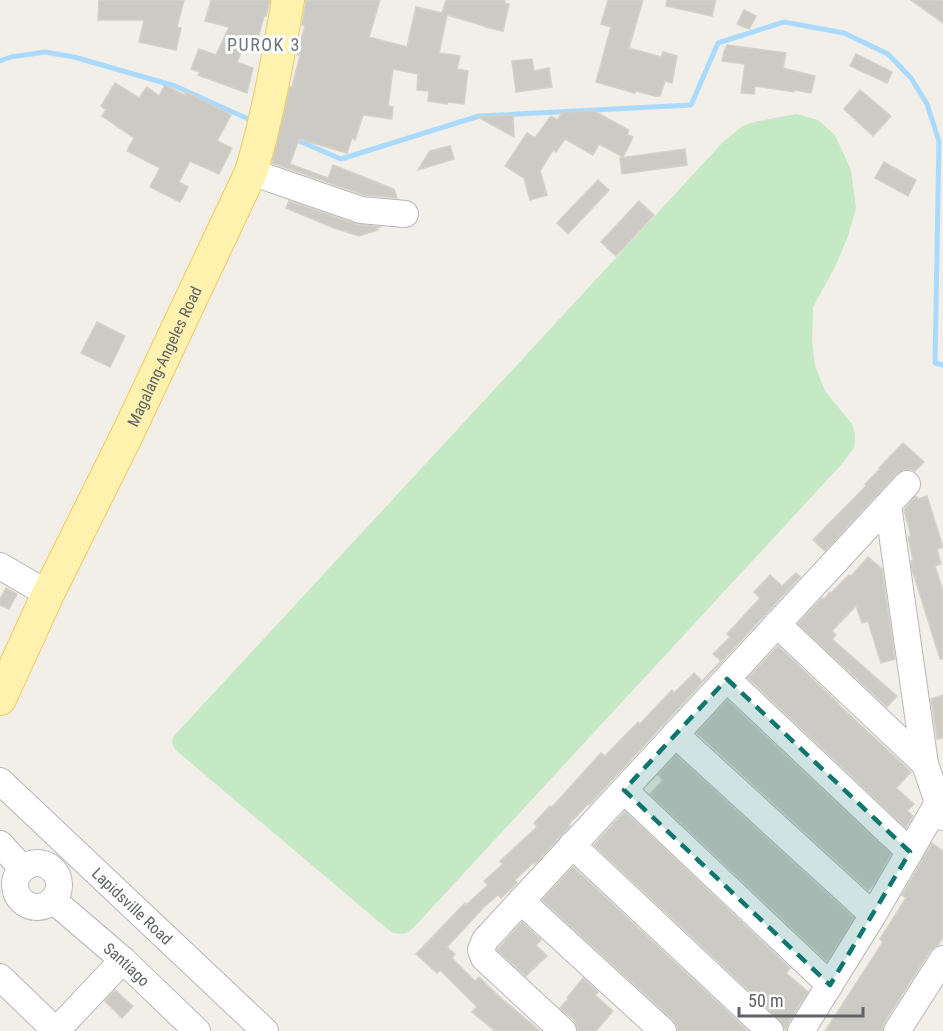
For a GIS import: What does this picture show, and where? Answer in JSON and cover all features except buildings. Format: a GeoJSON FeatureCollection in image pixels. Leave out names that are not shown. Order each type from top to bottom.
{"type":"FeatureCollection","features":[{"type":"Feature","properties":{"kind":"main road","name":"Magalang-Angeles Road"},"geometry":{"type":"LineString","coordinates":[[0,699],[251,171],[288,0]]}},
{"type":"Feature","properties":{"kind":"street"},"geometry":{"type":"LineString","coordinates":[[251,171],[360,210],[405,214]]}},
{"type":"Feature","properties":{"kind":"street"},"geometry":{"type":"LineString","coordinates":[[563,1031],[484,958],[481,950],[485,940],[907,484]]}},
{"type":"Feature","properties":{"kind":"street"},"geometry":{"type":"LineString","coordinates":[[801,1031],[910,852],[941,810],[925,764],[888,506]]}},
{"type":"Feature","properties":{"kind":"street"},"geometry":{"type":"LineString","coordinates":[[0,566],[48,594]]}},
{"type":"Feature","properties":{"kind":"street"},"geometry":{"type":"LineString","coordinates":[[777,624],[925,764]]}},
{"type":"Feature","properties":{"kind":"street"},"geometry":{"type":"LineString","coordinates":[[727,679],[910,852]]}},
{"type":"Feature","properties":{"kind":"street"},"geometry":{"type":"LineString","coordinates":[[675,734],[873,915]]}},
{"type":"Feature","properties":{"kind":"street","name":"Lapidsville Road"},"geometry":{"type":"LineString","coordinates":[[0,780],[265,1031]]}},
{"type":"Feature","properties":{"kind":"street"},"geometry":{"type":"LineString","coordinates":[[624,790],[830,985]]}},
{"type":"Feature","properties":{"kind":"street","name":"Santiago"},"geometry":{"type":"LineString","coordinates":[[0,844],[23,869],[36,863],[50,867],[55,872],[59,886],[53,900],[123,960],[197,1031]]}},
{"type":"Feature","properties":{"kind":"street"},"geometry":{"type":"LineString","coordinates":[[572,845],[770,1031]]}},
{"type":"Feature","properties":{"kind":"street"},"geometry":{"type":"LineString","coordinates":[[521,902],[663,1031]]}},
{"type":"Feature","properties":{"kind":"street"},"geometry":{"type":"LineString","coordinates":[[0,977],[56,1031],[123,960]]}},
{"type":"Feature","properties":{"kind":"street"},"geometry":{"type":"LineString","coordinates":[[897,1031],[943,960]]}},
{"type":"Feature","properties":{"kind":"highlighted area"},"geometry":{"type":"Polygon","coordinates":[[[727,679],[910,852],[830,985],[624,790],[727,679]]]}},
{"type":"Feature","properties":{"kind":"green space"},"geometry":{"type":"Polygon","coordinates":[[[797,114],[818,120],[835,135],[851,170],[856,208],[848,236],[835,267],[813,307],[812,341],[815,366],[825,391],[852,424],[855,434],[854,448],[840,466],[416,925],[405,933],[391,932],[178,752],[172,742],[173,737],[724,141],[744,125],[797,114]]]}},
{"type":"Feature","properties":{"kind":"waterway"},"geometry":{"type":"LineString","coordinates":[[294,139],[341,159],[479,116],[691,105],[718,43],[784,22],[844,33],[888,54],[911,78],[927,104],[939,141],[935,363],[943,365]]}},
{"type":"Feature","properties":{"kind":"waterway"},"geometry":{"type":"LineString","coordinates":[[0,61],[45,52],[74,57],[175,86],[255,122]]}},
{"type":"Feature","properties":{"kind":"district","name":"PUROK 3"},"geometry":{"type":"Point","coordinates":[264,44]}}]}
